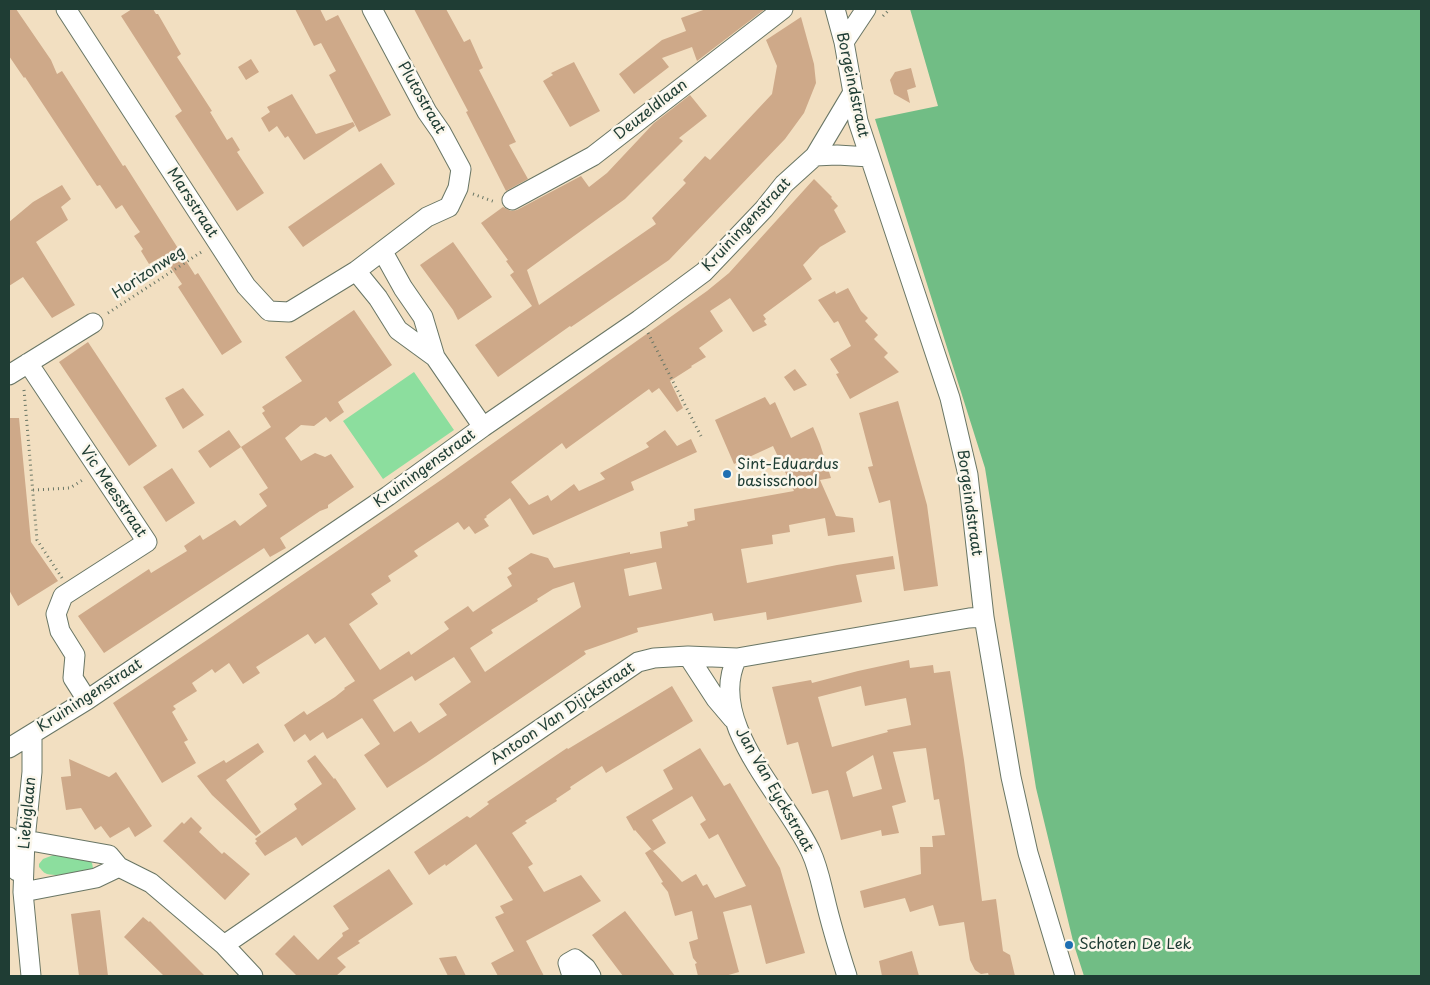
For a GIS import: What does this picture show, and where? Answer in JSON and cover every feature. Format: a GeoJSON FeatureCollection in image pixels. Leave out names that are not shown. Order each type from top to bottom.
{"type":"FeatureCollection","features":[{"type":"Feature","properties":{"kind":"street","name":"Marsstraat"},"geometry":{"type":"LineString","coordinates":[[66,9],[246,286],[269,311],[289,312],[356,271],[426,217],[449,207],[458,188]]}},
{"type":"Feature","properties":{"kind":"street","name":"Plutostraat"},"geometry":{"type":"LineString","coordinates":[[372,9],[427,112],[441,132],[461,169],[458,188]]}},
{"type":"Feature","properties":{"kind":"street","name":"Deuzeldlaan"},"geometry":{"type":"LineString","coordinates":[[512,200],[593,156],[784,9]]}},
{"type":"Feature","properties":{"kind":"street","name":"Borgeindstraat"},"geometry":{"type":"LineString","coordinates":[[835,9],[844,42],[858,121],[950,398],[968,475],[984,617],[1010,777],[1028,853],[1065,976]]}},
{"type":"Feature","properties":{"kind":"street"},"geometry":{"type":"LineString","coordinates":[[844,42],[866,9]]}},
{"type":"Feature","properties":{"kind":"street","name":"Kruiningenstraat"},"geometry":{"type":"LineString","coordinates":[[9,748],[87,700],[388,496],[639,320],[704,272],[764,210],[784,184],[815,156],[852,94]]}},
{"type":"Feature","properties":{"kind":"street"},"geometry":{"type":"LineString","coordinates":[[815,156],[870,158]]}},
{"type":"Feature","properties":{"kind":"street"},"geometry":{"type":"LineString","coordinates":[[383,252],[403,288],[423,317],[435,357],[483,428]]}},
{"type":"Feature","properties":{"kind":"street"},"geometry":{"type":"LineString","coordinates":[[356,271],[378,298],[398,330],[435,357]]}},
{"type":"Feature","properties":{"kind":"street"},"geometry":{"type":"LineString","coordinates":[[20,368],[93,323]]}},
{"type":"Feature","properties":{"kind":"street","name":"Vic Meesstraat"},"geometry":{"type":"LineString","coordinates":[[20,368],[98,469],[147,542],[63,596],[56,614],[60,631],[75,656],[73,678],[87,700]]}},
{"type":"Feature","properties":{"kind":"street","name":"Antoon Van Dijckstraat"},"geometry":{"type":"LineString","coordinates":[[224,945],[638,662],[654,658],[688,656],[737,658],[984,617]]}},
{"type":"Feature","properties":{"kind":"street","name":"Jan Van Eyckstraat"},"geometry":{"type":"LineString","coordinates":[[688,656],[716,699],[734,720]]}},
{"type":"Feature","properties":{"kind":"street","name":"Jan Van Eyckstraat"},"geometry":{"type":"LineString","coordinates":[[737,658],[729,679],[734,720],[747,749],[789,812],[811,852],[820,877],[845,976]]}},
{"type":"Feature","properties":{"kind":"street","name":"Liebiglaan"},"geometry":{"type":"LineString","coordinates":[[31,976],[17,838],[32,772],[32,734]]}},
{"type":"Feature","properties":{"kind":"street"},"geometry":{"type":"LineString","coordinates":[[17,838],[109,855],[119,867],[151,883],[224,945],[253,976]]}},
{"type":"Feature","properties":{"kind":"street"},"geometry":{"type":"LineString","coordinates":[[22,892],[96,878],[119,867]]}},
{"type":"Feature","properties":{"kind":"street"},"geometry":{"type":"LineString","coordinates":[[572,976],[568,963],[574,959],[586,968],[591,976]]}},
{"type":"Feature","properties":{"kind":"path"},"geometry":{"type":"LineString","coordinates":[[458,188],[500,204],[512,200]]}},
{"type":"Feature","properties":{"kind":"path","name":"Horizonweg"},"geometry":{"type":"LineString","coordinates":[[93,323],[218,242]]}},
{"type":"Feature","properties":{"kind":"path"},"geometry":{"type":"LineString","coordinates":[[639,320],[660,354],[701,436]]}},
{"type":"Feature","properties":{"kind":"path"},"geometry":{"type":"LineString","coordinates":[[20,368],[37,540],[71,591]]}},
{"type":"Feature","properties":{"kind":"path"},"geometry":{"type":"LineString","coordinates":[[32,490],[70,488],[98,469]]}},
{"type":"Feature","properties":{"kind":"green space"},"geometry":{"type":"Polygon","coordinates":[[[910,9],[1421,9],[1421,976],[1084,976],[1074,945],[1036,788],[985,468],[875,119],[938,106],[910,9]]]}},
{"type":"Feature","properties":{"kind":"green space"},"geometry":{"type":"Polygon","coordinates":[[[414,372],[454,430],[383,479],[343,421],[414,372]]]}},
{"type":"Feature","properties":{"kind":"green space"},"geometry":{"type":"Polygon","coordinates":[[[56,854],[90,861],[93,868],[67,874],[54,875],[44,873],[39,864],[43,859],[56,854]]]}},
{"type":"Feature","properties":{"kind":"building"},"geometry":{"type":"Polygon","coordinates":[[[9,9],[16,9],[51,60],[57,74],[62,71],[195,275],[198,273],[242,342],[222,355],[178,287],[182,284],[163,256],[149,264],[141,251],[143,249],[134,236],[140,232],[122,205],[116,209],[100,185],[97,186],[9,56],[9,9]]]}},
{"type":"Feature","properties":{"kind":"building"},"geometry":{"type":"Polygon","coordinates":[[[132,9],[153,9],[158,14],[181,54],[177,57],[212,111],[210,112],[227,140],[232,137],[240,150],[237,152],[264,193],[237,211],[175,116],[182,111],[121,16],[132,9]]]}},
{"type":"Feature","properties":{"kind":"building"},"geometry":{"type":"Polygon","coordinates":[[[295,9],[320,9],[326,21],[338,15],[391,115],[359,132],[329,75],[336,71],[321,43],[314,46],[295,9]]]}},
{"type":"Feature","properties":{"kind":"building"},"geometry":{"type":"Polygon","coordinates":[[[414,9],[446,9],[464,42],[470,39],[483,68],[479,70],[516,142],[509,145],[528,179],[506,191],[466,112],[468,111],[414,9]]]}},
{"type":"Feature","properties":{"kind":"building"},"geometry":{"type":"Polygon","coordinates":[[[706,9],[765,9],[697,61],[692,47],[662,58],[669,67],[634,94],[619,74],[662,40],[686,31],[681,18],[706,9]]]}},
{"type":"Feature","properties":{"kind":"building"},"geometry":{"type":"Polygon","coordinates":[[[801,17],[814,64],[816,83],[804,113],[785,139],[669,260],[498,377],[475,345],[532,306],[510,275],[514,272],[506,261],[508,260],[481,223],[503,207],[511,211],[517,210],[581,176],[589,187],[607,173],[654,123],[690,95],[707,116],[679,138],[683,141],[625,199],[527,270],[539,305],[656,224],[652,218],[686,183],[683,180],[705,156],[710,160],[772,94],[777,66],[766,40],[801,17]]]}},
{"type":"Feature","properties":{"kind":"building"},"geometry":{"type":"Polygon","coordinates":[[[251,59],[259,72],[246,80],[238,67],[251,59]]]}},
{"type":"Feature","properties":{"kind":"building"},"geometry":{"type":"Polygon","coordinates":[[[574,62],[600,111],[570,127],[543,81],[553,75],[551,73],[574,62]]]}},
{"type":"Feature","properties":{"kind":"building"},"geometry":{"type":"Polygon","coordinates":[[[911,68],[916,87],[907,90],[910,103],[894,94],[890,80],[895,72],[911,68]]]}},
{"type":"Feature","properties":{"kind":"building"},"geometry":{"type":"Polygon","coordinates":[[[292,94],[316,134],[353,122],[355,126],[304,160],[288,136],[285,138],[277,126],[269,132],[261,118],[270,112],[267,107],[292,94]]]}},
{"type":"Feature","properties":{"kind":"building"},"geometry":{"type":"Polygon","coordinates":[[[381,163],[395,184],[303,247],[288,227],[381,163]]]}},
{"type":"Feature","properties":{"kind":"building"},"geometry":{"type":"Polygon","coordinates":[[[814,179],[832,197],[838,206],[834,210],[846,232],[820,247],[803,265],[812,279],[763,315],[767,325],[753,332],[730,298],[710,311],[723,331],[699,348],[706,357],[670,381],[683,408],[677,412],[659,388],[652,393],[649,389],[566,449],[562,443],[511,482],[529,505],[548,495],[551,501],[574,484],[579,491],[605,479],[600,473],[649,447],[646,443],[665,430],[677,446],[691,439],[697,452],[631,482],[634,490],[533,535],[510,498],[486,516],[484,519],[489,526],[475,534],[469,526],[464,530],[458,522],[414,551],[418,556],[388,576],[391,581],[371,594],[378,604],[349,624],[380,670],[409,651],[411,655],[449,629],[444,622],[468,606],[473,612],[512,586],[507,577],[512,574],[508,568],[531,553],[548,558],[554,568],[630,552],[630,554],[662,548],[660,532],[688,526],[687,522],[695,520],[694,509],[794,491],[773,446],[734,464],[715,420],[765,397],[770,405],[775,402],[791,438],[813,427],[831,478],[820,480],[836,516],[853,518],[855,532],[828,536],[825,518],[789,525],[790,532],[772,535],[773,544],[741,549],[747,583],[893,556],[895,569],[856,575],[862,602],[767,620],[766,612],[714,621],[712,613],[637,628],[638,632],[584,651],[586,654],[387,788],[364,755],[380,744],[362,718],[327,739],[323,732],[310,741],[305,734],[294,742],[284,725],[304,711],[307,715],[355,681],[325,637],[315,644],[308,634],[256,667],[260,673],[243,684],[229,663],[215,673],[212,669],[192,683],[197,691],[173,706],[176,709],[172,712],[188,740],[184,742],[196,763],[162,783],[113,703],[444,478],[707,291],[729,273],[814,179]],[[656,562],[624,569],[629,596],[662,589],[656,562]],[[574,582],[553,589],[537,599],[538,601],[491,630],[493,633],[470,648],[485,672],[581,607],[574,582]],[[454,657],[415,681],[412,676],[373,700],[394,732],[411,721],[419,733],[447,715],[439,704],[471,682],[454,657]]]}},
{"type":"Feature","properties":{"kind":"building"},"geometry":{"type":"Polygon","coordinates":[[[62,185],[71,199],[61,207],[68,220],[36,242],[75,305],[52,318],[23,277],[9,286],[9,222],[33,202],[62,185]]]}},
{"type":"Feature","properties":{"kind":"building"},"geometry":{"type":"Polygon","coordinates":[[[453,242],[492,297],[458,320],[453,310],[420,265],[453,242]]]}},
{"type":"Feature","properties":{"kind":"building"},"geometry":{"type":"Polygon","coordinates":[[[848,288],[861,311],[868,318],[865,321],[878,335],[874,339],[888,353],[884,357],[899,372],[850,399],[836,374],[839,373],[830,359],[851,346],[838,321],[834,323],[818,300],[835,291],[836,294],[848,288]]]}},
{"type":"Feature","properties":{"kind":"building"},"geometry":{"type":"Polygon","coordinates":[[[354,310],[392,365],[338,402],[344,412],[330,422],[326,417],[314,426],[301,425],[285,438],[301,461],[315,453],[325,457],[331,454],[354,487],[328,505],[328,508],[320,511],[280,538],[286,548],[270,557],[264,548],[104,653],[78,616],[149,569],[151,573],[187,551],[184,546],[200,535],[203,540],[235,520],[240,526],[267,506],[259,494],[268,488],[241,447],[271,427],[262,413],[265,411],[262,407],[302,381],[285,357],[354,310]]]}},
{"type":"Feature","properties":{"kind":"building"},"geometry":{"type":"Polygon","coordinates":[[[88,342],[157,446],[129,466],[59,362],[88,342]]]}},
{"type":"Feature","properties":{"kind":"building"},"geometry":{"type":"Polygon","coordinates":[[[795,369],[807,385],[794,391],[784,377],[795,369]]]}},
{"type":"Feature","properties":{"kind":"building"},"geometry":{"type":"Polygon","coordinates":[[[183,388],[204,415],[183,429],[165,398],[183,388]]]}},
{"type":"Feature","properties":{"kind":"building"},"geometry":{"type":"Polygon","coordinates":[[[898,401],[927,505],[938,586],[904,591],[890,500],[879,503],[868,467],[873,466],[859,413],[898,401]]]}},
{"type":"Feature","properties":{"kind":"building"},"geometry":{"type":"Polygon","coordinates":[[[9,418],[19,418],[31,542],[58,581],[18,606],[9,590],[9,418]]]}},
{"type":"Feature","properties":{"kind":"building"},"geometry":{"type":"Polygon","coordinates":[[[229,430],[241,447],[210,468],[198,451],[229,430]]]}},
{"type":"Feature","properties":{"kind":"building"},"geometry":{"type":"Polygon","coordinates":[[[172,468],[195,503],[166,522],[143,487],[172,468]]]}},
{"type":"Feature","properties":{"kind":"building"},"geometry":{"type":"Polygon","coordinates":[[[909,660],[910,668],[933,665],[934,673],[950,671],[964,760],[982,901],[996,899],[1003,951],[1010,955],[1015,976],[989,976],[988,973],[981,974],[975,970],[970,960],[964,922],[939,926],[933,905],[910,912],[905,898],[864,908],[860,891],[921,874],[920,847],[933,847],[932,836],[945,835],[939,799],[934,800],[926,748],[893,752],[906,802],[892,806],[899,833],[882,836],[881,830],[841,840],[828,790],[812,794],[798,742],[787,745],[772,687],[811,680],[812,683],[909,660]],[[861,686],[818,697],[832,747],[888,732],[887,730],[911,725],[906,698],[865,706],[861,686]],[[873,755],[846,772],[853,797],[882,789],[873,755]]]}},
{"type":"Feature","properties":{"kind":"building"},"geometry":{"type":"Polygon","coordinates":[[[672,686],[693,721],[606,773],[602,766],[570,787],[571,789],[556,799],[557,801],[525,821],[527,823],[512,833],[533,864],[528,867],[544,892],[581,875],[601,901],[526,941],[544,976],[498,976],[491,963],[514,951],[495,917],[504,913],[500,906],[513,900],[487,860],[476,844],[446,866],[445,864],[429,875],[414,852],[467,816],[470,818],[489,804],[487,802],[567,748],[672,686]]]}},
{"type":"Feature","properties":{"kind":"building"},"geometry":{"type":"Polygon","coordinates":[[[258,743],[264,752],[226,780],[261,832],[256,836],[212,795],[197,776],[224,760],[226,763],[258,743]]]}},
{"type":"Feature","properties":{"kind":"building"},"geometry":{"type":"Polygon","coordinates":[[[700,748],[724,786],[730,783],[780,868],[805,953],[766,964],[751,905],[723,912],[739,972],[725,976],[698,976],[695,964],[697,963],[693,958],[689,942],[698,939],[692,911],[675,916],[668,892],[645,853],[651,849],[682,882],[696,874],[703,886],[707,884],[715,898],[746,886],[718,834],[709,839],[700,824],[706,820],[692,796],[652,820],[666,843],[653,851],[634,831],[626,817],[673,789],[663,770],[700,748]]]}},
{"type":"Feature","properties":{"kind":"building"},"geometry":{"type":"Polygon","coordinates":[[[315,755],[335,778],[356,809],[302,846],[296,837],[265,856],[255,843],[257,841],[255,839],[297,809],[294,804],[322,784],[307,761],[315,755]]]}},
{"type":"Feature","properties":{"kind":"building"},"geometry":{"type":"Polygon","coordinates":[[[69,759],[109,777],[116,772],[152,826],[135,837],[129,827],[110,838],[101,826],[95,830],[81,808],[66,810],[61,777],[71,776],[69,759]]]}},
{"type":"Feature","properties":{"kind":"building"},"geometry":{"type":"Polygon","coordinates":[[[191,817],[202,828],[199,832],[222,854],[224,852],[250,874],[225,900],[163,841],[182,822],[184,824],[191,817]]]}},
{"type":"Feature","properties":{"kind":"building"},"geometry":{"type":"Polygon","coordinates":[[[389,869],[413,904],[358,941],[360,943],[337,958],[346,967],[336,976],[297,976],[275,954],[294,935],[318,960],[343,936],[342,933],[349,929],[333,906],[389,869]]]}},
{"type":"Feature","properties":{"kind":"building"},"geometry":{"type":"Polygon","coordinates":[[[100,910],[108,976],[79,976],[71,914],[100,910]]]}},
{"type":"Feature","properties":{"kind":"building"},"geometry":{"type":"Polygon","coordinates":[[[625,911],[675,976],[623,976],[592,935],[625,911]]]}},
{"type":"Feature","properties":{"kind":"building"},"geometry":{"type":"Polygon","coordinates":[[[143,917],[150,921],[205,976],[164,976],[124,937],[143,917]]]}},
{"type":"Feature","properties":{"kind":"building"},"geometry":{"type":"Polygon","coordinates":[[[912,951],[919,976],[882,976],[879,961],[912,951]]]}},
{"type":"Feature","properties":{"kind":"building"},"geometry":{"type":"Polygon","coordinates":[[[456,956],[466,976],[448,976],[439,958],[456,956]]]}},
{"type":"Feature","properties":{"kind":"place","name":"Sint-Eduardus basisschool"},"geometry":{"type":"Point","coordinates":[727,474]}},
{"type":"Feature","properties":{"kind":"place","name":"Schoten De Lek"},"geometry":{"type":"Point","coordinates":[1069,945]}}]}
